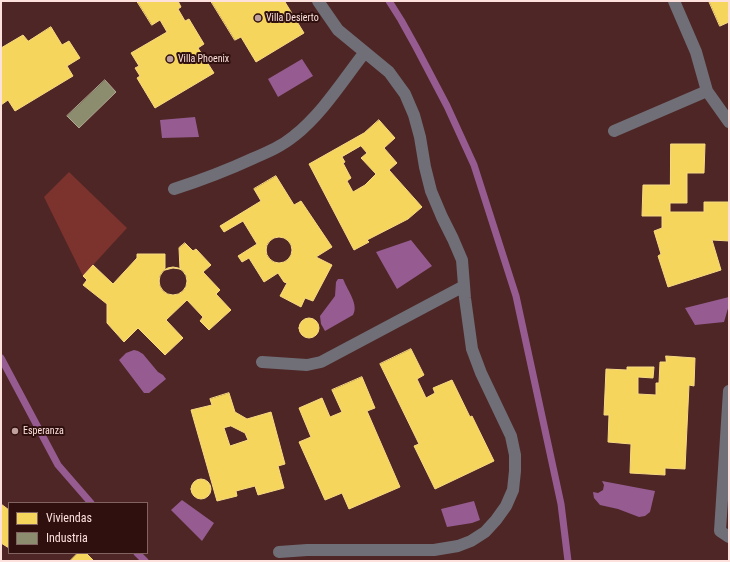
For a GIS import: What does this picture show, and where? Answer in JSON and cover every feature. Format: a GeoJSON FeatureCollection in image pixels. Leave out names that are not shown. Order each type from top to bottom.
{"type":"FeatureCollection","features":[{"type":"Feature","properties":{"kind":"lane"},"geometry":{"type":"LineString","coordinates":[[279,552],[307,550],[434,550],[452,547],[471,541],[485,532],[501,514],[513,490],[515,471],[514,446],[511,436],[481,373],[472,348],[462,260],[432,191],[425,167],[420,137],[414,115],[405,94],[389,72],[338,30],[318,1]]}},
{"type":"Feature","properties":{"kind":"lane"},"geometry":{"type":"LineString","coordinates":[[674,1],[696,52],[707,91],[729,122]]}},
{"type":"Feature","properties":{"kind":"lane"},"geometry":{"type":"LineString","coordinates":[[174,189],[224,172],[278,147],[294,137],[326,103],[365,52]]}},
{"type":"Feature","properties":{"kind":"lane"},"geometry":{"type":"LineString","coordinates":[[614,130],[707,91]]}},
{"type":"Feature","properties":{"kind":"lane"},"geometry":{"type":"LineString","coordinates":[[262,362],[307,364],[321,362],[464,286]]}},
{"type":"Feature","properties":{"kind":"lane"},"geometry":{"type":"LineString","coordinates":[[729,391],[720,531],[729,536]]}},
{"type":"Feature","properties":{"kind":"shaded area"},"geometry":{"type":"Polygon","coordinates":[[[302,59],[313,76],[278,97],[268,79],[302,59]]]}},
{"type":"Feature","properties":{"kind":"shaded area"},"geometry":{"type":"Polygon","coordinates":[[[195,117],[199,137],[162,138],[160,120],[195,117]]]}},
{"type":"Feature","properties":{"kind":"shaded area"},"geometry":{"type":"Polygon","coordinates":[[[69,172],[127,228],[83,276],[44,197],[69,172]]]}},
{"type":"Feature","properties":{"kind":"shaded area"},"geometry":{"type":"Polygon","coordinates":[[[411,240],[432,266],[397,289],[376,252],[411,240]]]}},
{"type":"Feature","properties":{"kind":"shaded area"},"geometry":{"type":"Polygon","coordinates":[[[338,279],[343,279],[354,302],[355,307],[353,315],[325,331],[321,324],[320,316],[335,296],[336,282],[338,279]]]}},
{"type":"Feature","properties":{"kind":"shaded area"},"geometry":{"type":"Polygon","coordinates":[[[729,297],[729,305],[724,322],[695,325],[685,308],[729,297]]]}},
{"type":"Feature","properties":{"kind":"shaded area"},"geometry":{"type":"Polygon","coordinates":[[[134,350],[143,354],[166,379],[149,393],[144,393],[119,360],[126,353],[134,350]]]}},
{"type":"Feature","properties":{"kind":"shaded area"},"geometry":{"type":"Polygon","coordinates":[[[602,481],[655,491],[650,512],[645,516],[639,517],[618,509],[600,505],[594,498],[593,492],[598,493],[603,490],[604,485],[602,481]]]}},
{"type":"Feature","properties":{"kind":"shaded area"},"geometry":{"type":"Polygon","coordinates":[[[182,500],[214,523],[202,541],[171,510],[182,500]]]}},
{"type":"Feature","properties":{"kind":"shaded area"},"geometry":{"type":"Polygon","coordinates":[[[474,501],[480,520],[472,523],[447,527],[441,509],[474,501]]]}},
{"type":"Feature","properties":{"kind":"building: Viviendas","name":"Villa Phoenix"},"geometry":{"type":"Polygon","coordinates":[[[137,1],[178,1],[181,7],[178,9],[185,21],[189,19],[204,44],[198,48],[214,73],[155,108],[137,78],[140,76],[135,68],[139,66],[131,53],[167,32],[160,20],[152,25],[137,1]]]}},
{"type":"Feature","properties":{"kind":"building: Viviendas","name":"Villa Desierto"},"geometry":{"type":"Polygon","coordinates":[[[211,1],[287,1],[285,2],[304,33],[256,62],[241,37],[235,40],[211,1]]]}},
{"type":"Feature","properties":{"kind":"building: Viviendas"},"geometry":{"type":"Polygon","coordinates":[[[709,1],[729,1],[729,22],[720,26],[709,1]]]}},
{"type":"Feature","properties":{"kind":"building: Viviendas"},"geometry":{"type":"Polygon","coordinates":[[[51,27],[62,45],[69,41],[80,58],[67,66],[73,76],[15,111],[8,100],[1,105],[1,48],[23,35],[28,41],[51,27]]]}},
{"type":"Feature","properties":{"kind":"building: Viviendas"},"geometry":{"type":"Polygon","coordinates":[[[379,120],[395,138],[384,148],[397,163],[389,170],[422,207],[408,219],[367,240],[369,242],[354,250],[309,164],[364,133],[379,120]],[[361,146],[342,157],[345,162],[343,163],[351,178],[347,181],[353,192],[365,185],[376,174],[361,158],[367,153],[361,146]]]}},
{"type":"Feature","properties":{"kind":"building: Viviendas"},"geometry":{"type":"Polygon","coordinates":[[[671,144],[705,144],[704,173],[687,173],[687,203],[670,203],[670,212],[704,212],[704,202],[729,202],[729,241],[712,240],[721,270],[668,287],[658,256],[661,254],[654,231],[662,228],[662,216],[642,216],[643,185],[670,185],[671,144]]]}},
{"type":"Feature","properties":{"kind":"building: Viviendas"},"geometry":{"type":"Polygon","coordinates":[[[276,176],[294,205],[301,201],[332,247],[316,257],[332,265],[313,301],[305,298],[301,307],[280,296],[287,283],[284,282],[278,273],[264,282],[249,258],[242,262],[238,256],[257,244],[243,221],[224,232],[220,226],[261,201],[254,189],[276,176]]]}},
{"type":"Feature","properties":{"kind":"building: Viviendas"},"geometry":{"type":"Polygon","coordinates":[[[279,237],[289,240],[292,250],[289,260],[279,263],[269,260],[266,250],[269,240],[279,237]]]}},
{"type":"Feature","properties":{"kind":"building: Viviendas"},"geometry":{"type":"Polygon","coordinates":[[[185,243],[193,251],[196,249],[211,265],[203,272],[220,290],[216,294],[231,310],[209,330],[200,321],[203,317],[187,300],[166,320],[183,338],[165,355],[138,328],[124,342],[107,323],[107,304],[83,285],[87,280],[83,276],[93,265],[113,284],[137,258],[137,254],[165,254],[165,270],[173,268],[180,269],[179,248],[185,243]]]}},
{"type":"Feature","properties":{"kind":"building: Viviendas"},"geometry":{"type":"Polygon","coordinates":[[[173,267],[183,271],[187,281],[183,291],[173,295],[163,291],[159,281],[163,271],[173,267]]]}},
{"type":"Feature","properties":{"kind":"building: Viviendas"},"geometry":{"type":"Polygon","coordinates":[[[305,318],[313,318],[319,324],[319,332],[313,338],[305,338],[299,332],[299,324],[305,318]]]}},
{"type":"Feature","properties":{"kind":"building: Viviendas"},"geometry":{"type":"Polygon","coordinates":[[[411,349],[424,375],[417,379],[426,398],[435,393],[433,388],[452,380],[494,461],[435,489],[414,446],[419,444],[380,364],[411,349]]]}},
{"type":"Feature","properties":{"kind":"building: Viviendas"},"geometry":{"type":"Polygon","coordinates":[[[666,356],[695,358],[694,386],[689,385],[685,469],[665,468],[665,475],[630,473],[631,444],[608,442],[609,415],[604,415],[606,369],[627,370],[627,367],[654,367],[653,378],[638,377],[638,394],[656,395],[656,383],[659,383],[660,362],[666,362],[666,356]]]}},
{"type":"Feature","properties":{"kind":"building: Viviendas"},"geometry":{"type":"Polygon","coordinates":[[[362,377],[375,408],[367,411],[400,487],[349,509],[342,493],[325,500],[299,442],[311,437],[299,408],[322,398],[330,417],[342,412],[332,390],[362,377]]]}},
{"type":"Feature","properties":{"kind":"building: Viviendas"},"geometry":{"type":"Polygon","coordinates":[[[229,393],[235,412],[247,419],[271,412],[285,464],[278,466],[284,488],[258,495],[255,486],[236,491],[237,496],[217,501],[191,410],[212,405],[210,399],[229,393]],[[231,426],[224,428],[230,446],[248,440],[245,433],[231,426]]]}},
{"type":"Feature","properties":{"kind":"building: Viviendas"},"geometry":{"type":"Polygon","coordinates":[[[197,479],[205,479],[211,485],[211,493],[205,499],[197,499],[191,493],[191,485],[197,479]]]}},
{"type":"Feature","properties":{"kind":"building: Viviendas"},"geometry":{"type":"Polygon","coordinates":[[[1,504],[8,509],[8,547],[1,543],[1,504]]]}},
{"type":"Feature","properties":{"kind":"building: Viviendas"},"geometry":{"type":"Polygon","coordinates":[[[77,554],[87,554],[94,561],[70,561],[77,554]]]}},
{"type":"Feature","properties":{"kind":"building: Industria"},"geometry":{"type":"Polygon","coordinates":[[[105,80],[116,92],[79,128],[67,116],[105,80]]]}},
{"type":"Feature","properties":{"kind":"waterway"},"geometry":{"type":"LineString","coordinates":[[389,1],[416,47],[447,106],[474,165],[516,296],[561,504],[568,561]]}},
{"type":"Feature","properties":{"kind":"waterway"},"geometry":{"type":"LineString","coordinates":[[1,358],[58,465],[90,502]]}},
{"type":"Feature","properties":{"kind":"waterway"},"geometry":{"type":"LineString","coordinates":[[138,554],[145,561]]}},
{"type":"Feature","properties":{"kind":"place","name":"Villa Desierto"},"geometry":{"type":"Point","coordinates":[258,18]}},
{"type":"Feature","properties":{"kind":"place","name":"Villa Phoenix"},"geometry":{"type":"Point","coordinates":[170,59]}},
{"type":"Feature","properties":{"kind":"place","name":"Esperanza"},"geometry":{"type":"Point","coordinates":[15,431]}}]}
